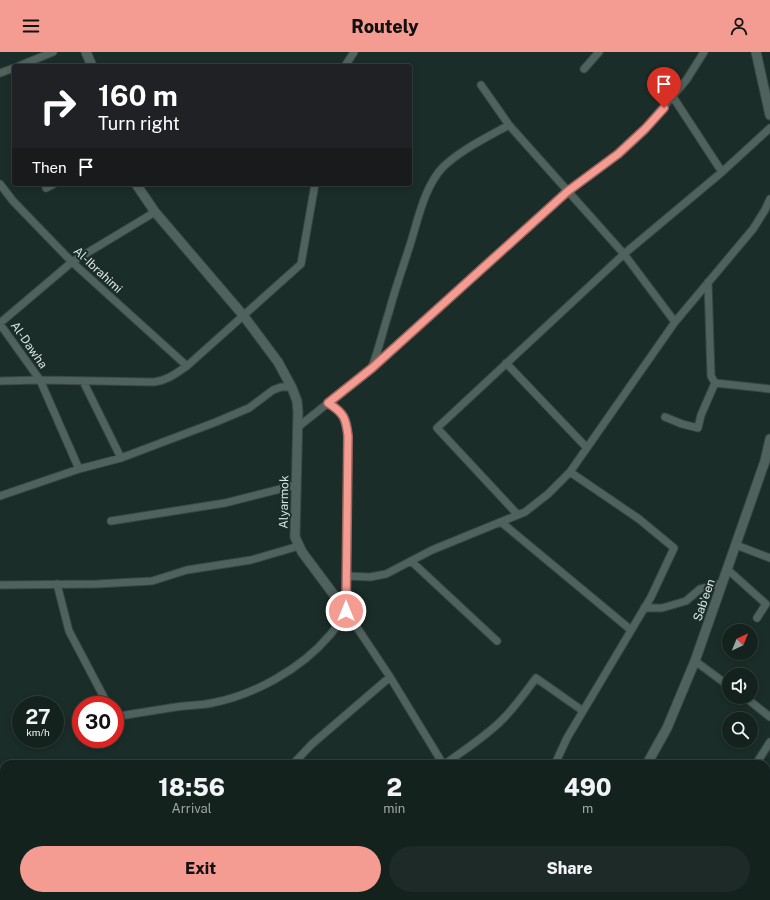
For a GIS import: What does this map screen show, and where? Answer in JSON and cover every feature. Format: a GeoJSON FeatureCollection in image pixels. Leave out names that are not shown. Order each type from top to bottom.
{"type":"FeatureCollection","features":[{"type":"Feature","properties":{"kind":"street"},"geometry":{"type":"LineString","coordinates":[[24,64],[53,52]]}},
{"type":"Feature","properties":{"kind":"street"},"geometry":{"type":"LineString","coordinates":[[86,52],[91,64]]}},
{"type":"Feature","properties":{"kind":"street"},"geometry":{"type":"LineString","coordinates":[[346,64],[354,52]]}},
{"type":"Feature","properties":{"kind":"street"},"geometry":{"type":"LineString","coordinates":[[584,69],[599,52]]}},
{"type":"Feature","properties":{"kind":"street"},"geometry":{"type":"LineString","coordinates":[[298,428],[372,368],[568,191],[618,154],[645,129],[687,79],[704,52]]}},
{"type":"Feature","properties":{"kind":"street"},"geometry":{"type":"LineString","coordinates":[[756,52],[770,115]]}},
{"type":"Feature","properties":{"kind":"street"},"geometry":{"type":"LineString","coordinates":[[0,74],[12,69]]}},
{"type":"Feature","properties":{"kind":"street"},"geometry":{"type":"LineString","coordinates":[[481,85],[509,125],[624,254],[675,322]]}},
{"type":"Feature","properties":{"kind":"street"},"geometry":{"type":"LineString","coordinates":[[673,97],[722,172]]}},
{"type":"Feature","properties":{"kind":"street"},"geometry":{"type":"LineString","coordinates":[[372,368],[382,341],[389,312],[422,206],[430,186],[442,169],[456,156],[470,146],[509,125]]}},
{"type":"Feature","properties":{"kind":"street"},"geometry":{"type":"LineString","coordinates":[[518,515],[437,428],[624,254],[722,172],[770,128]]}},
{"type":"Feature","properties":{"kind":"street","name":"Al-Ibrahimi"},"geometry":{"type":"LineString","coordinates":[[0,184],[13,201],[72,262],[187,366]]}},
{"type":"Feature","properties":{"kind":"street"},"geometry":{"type":"LineString","coordinates":[[46,188],[50,186]]}},
{"type":"Feature","properties":{"kind":"street"},"geometry":{"type":"LineString","coordinates":[[0,496],[121,458],[249,408],[273,390],[281,387],[291,387],[278,362],[244,315],[155,212],[137,186]]}},
{"type":"Feature","properties":{"kind":"street"},"geometry":{"type":"LineString","coordinates":[[0,381],[40,380],[154,382],[165,380],[187,366],[301,264],[315,186]]}},
{"type":"Feature","properties":{"kind":"street"},"geometry":{"type":"LineString","coordinates":[[346,576],[378,576],[386,574],[432,550],[525,512],[548,494],[570,472],[675,322],[753,228],[765,210],[770,199]]}},
{"type":"Feature","properties":{"kind":"street"},"geometry":{"type":"LineString","coordinates":[[0,324],[72,262],[155,212]]}},
{"type":"Feature","properties":{"kind":"street"},"geometry":{"type":"LineString","coordinates":[[666,417],[682,424],[698,428],[701,416],[715,383],[712,376],[708,282]]}},
{"type":"Feature","properties":{"kind":"street","name":"Al-Dawha"},"geometry":{"type":"LineString","coordinates":[[0,324],[40,380],[79,470]]}},
{"type":"Feature","properties":{"kind":"street"},"geometry":{"type":"LineString","coordinates":[[506,363],[587,448]]}},
{"type":"Feature","properties":{"kind":"street"},"geometry":{"type":"LineString","coordinates":[[83,381],[121,458]]}},
{"type":"Feature","properties":{"kind":"street"},"geometry":{"type":"LineString","coordinates":[[715,383],[770,390]]}},
{"type":"Feature","properties":{"kind":"street","name":"Alyarmok"},"geometry":{"type":"LineString","coordinates":[[291,387],[297,401],[298,412],[295,537],[299,546],[346,611],[390,677],[442,760]]}},
{"type":"Feature","properties":{"kind":"street"},"geometry":{"type":"LineString","coordinates":[[124,716],[212,703],[264,686],[295,666],[330,636],[346,611],[348,436],[347,423],[343,415],[338,409],[328,403]]}},
{"type":"Feature","properties":{"kind":"street","name":"Sab'een"},"geometry":{"type":"LineString","coordinates":[[649,760],[667,728],[695,662],[765,461],[770,439]]}},
{"type":"Feature","properties":{"kind":"street"},"geometry":{"type":"LineString","coordinates":[[557,760],[567,738],[632,630],[674,548],[638,519],[570,472]]}},
{"type":"Feature","properties":{"kind":"street"},"geometry":{"type":"LineString","coordinates":[[111,521],[225,503],[296,485]]}},
{"type":"Feature","properties":{"kind":"street"},"geometry":{"type":"LineString","coordinates":[[501,522],[632,630]]}},
{"type":"Feature","properties":{"kind":"street"},"geometry":{"type":"LineString","coordinates":[[736,545],[770,558]]}},
{"type":"Feature","properties":{"kind":"street"},"geometry":{"type":"LineString","coordinates":[[0,585],[97,584],[152,580],[187,570],[251,560],[299,546]]}},
{"type":"Feature","properties":{"kind":"street"},"geometry":{"type":"LineString","coordinates":[[412,561],[497,641]]}},
{"type":"Feature","properties":{"kind":"street"},"geometry":{"type":"LineString","coordinates":[[727,569],[766,604],[757,618]]}},
{"type":"Feature","properties":{"kind":"street"},"geometry":{"type":"LineString","coordinates":[[644,608],[662,608],[686,600],[700,589],[722,583]]}},
{"type":"Feature","properties":{"kind":"street"},"geometry":{"type":"LineString","coordinates":[[57,584],[69,631],[103,696]]}},
{"type":"Feature","properties":{"kind":"street"},"geometry":{"type":"LineString","coordinates":[[695,662],[722,681]]}},
{"type":"Feature","properties":{"kind":"street"},"geometry":{"type":"LineString","coordinates":[[297,760],[312,744],[390,677]]}},
{"type":"Feature","properties":{"kind":"street"},"geometry":{"type":"LineString","coordinates":[[450,760],[478,740],[501,721],[517,704],[536,678],[583,712]]}},
{"type":"Feature","properties":{"kind":"street"},"geometry":{"type":"LineString","coordinates":[[754,704],[770,717]]}},
{"type":"Feature","properties":{"kind":"street"},"geometry":{"type":"LineString","coordinates":[[759,760],[770,742]]}},
{"type":"Feature","properties":{"kind":"route"},"geometry":{"type":"LineString","coordinates":[[346,611],[347,423],[338,409],[328,403],[372,368],[568,191],[618,154],[645,129],[664,108]]}}]}
